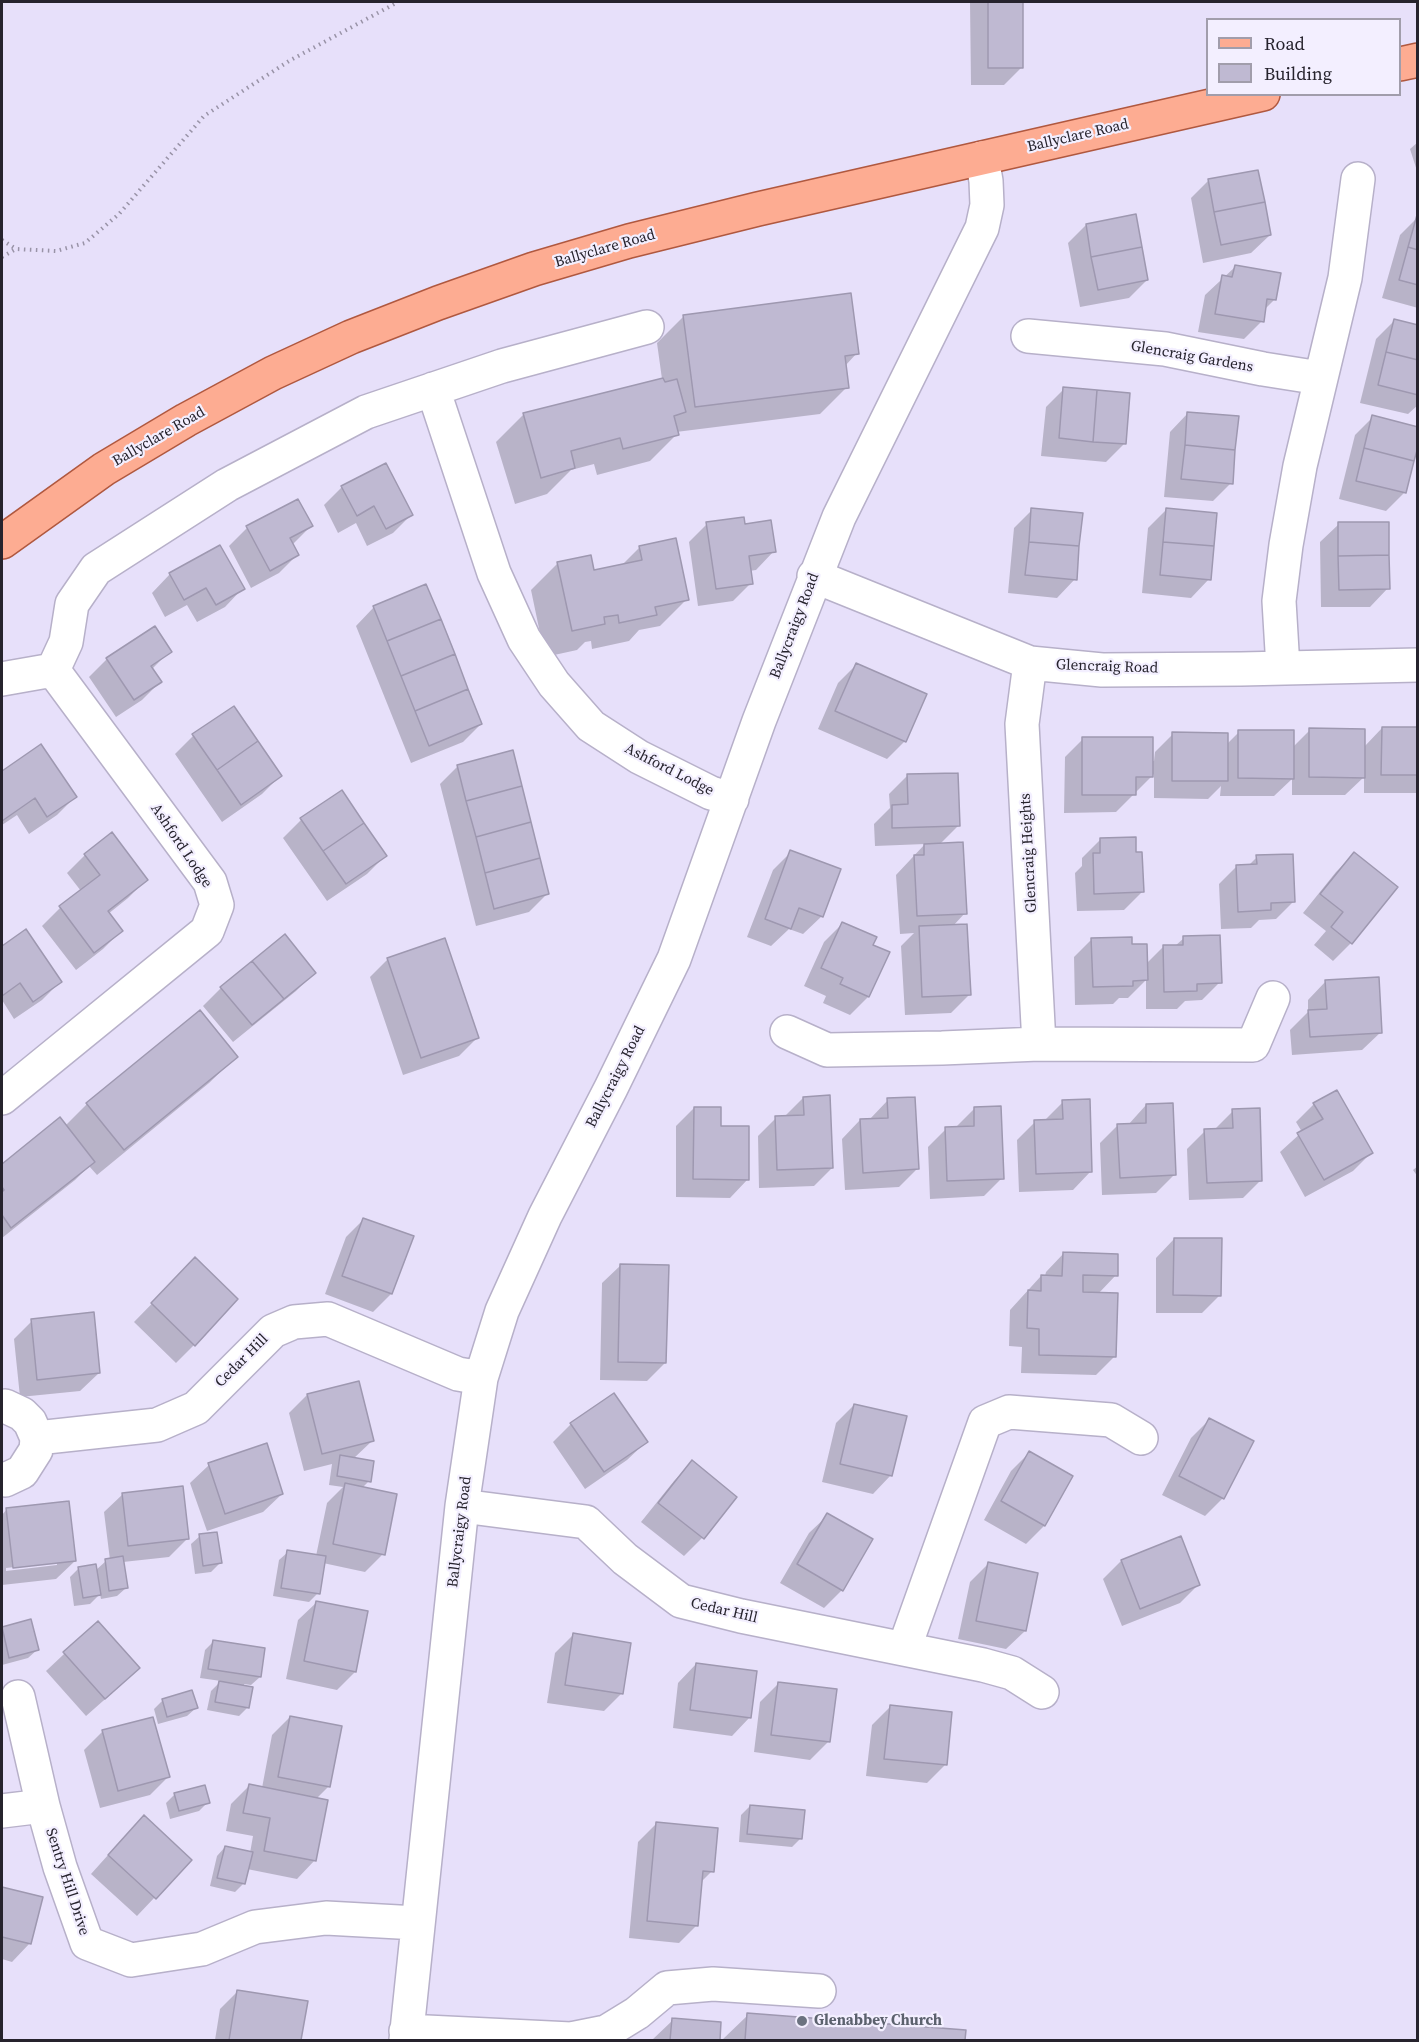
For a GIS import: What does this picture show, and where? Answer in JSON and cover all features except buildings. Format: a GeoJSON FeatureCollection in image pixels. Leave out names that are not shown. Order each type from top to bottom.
{"type":"FeatureCollection","features":[{"type":"Feature","properties":{"kind":"main road"},"geometry":{"type":"LineString","coordinates":[[1401,64],[1418,60]]}},
{"type":"Feature","properties":{"kind":"main road","name":"Ballyclare Road"},"geometry":{"type":"LineString","coordinates":[[2,542],[104,469],[186,420],[273,373],[438,303],[534,269],[629,241],[1254,96]]}},
{"type":"Feature","properties":{"kind":"street","name":"Ballycraigy Road"},"geometry":{"type":"LineString","coordinates":[[406,2036],[462,1506],[482,1378],[502,1311],[545,1216],[674,959],[759,721],[814,576],[839,517],[982,228],[987,205],[982,158]]}},
{"type":"Feature","properties":{"kind":"street"},"geometry":{"type":"LineString","coordinates":[[1283,668],[1279,601],[1286,544],[1300,466],[1345,278],[1358,180]]}},
{"type":"Feature","properties":{"kind":"street"},"geometry":{"type":"LineString","coordinates":[[2,679],[53,670],[66,642],[72,604],[96,569],[227,485],[366,412],[502,366],[647,327]]}},
{"type":"Feature","properties":{"kind":"street","name":"Glencraig Gardens"},"geometry":{"type":"LineString","coordinates":[[1028,336],[1165,349],[1320,378]]}},
{"type":"Feature","properties":{"kind":"street","name":"Ashford Lodge"},"geometry":{"type":"LineString","coordinates":[[433,389],[494,573],[524,639],[554,684],[591,726],[639,757],[711,794],[732,799]]}},
{"type":"Feature","properties":{"kind":"street","name":"Glencraig Road"},"geometry":{"type":"LineString","coordinates":[[814,576],[1030,663],[1102,670],[1418,665]]}},
{"type":"Feature","properties":{"kind":"street","name":"Glencraig Heights"},"geometry":{"type":"LineString","coordinates":[[1030,663],[1022,724],[1039,1044]]}},
{"type":"Feature","properties":{"kind":"street","name":"Ashford Lodge"},"geometry":{"type":"LineString","coordinates":[[2,1098],[207,931],[217,905],[210,882],[53,670]]}},
{"type":"Feature","properties":{"kind":"street"},"geometry":{"type":"LineString","coordinates":[[786,1032],[826,1050],[1039,1044],[1253,1045],[1273,998]]}},
{"type":"Feature","properties":{"kind":"street","name":"Cedar Hill"},"geometry":{"type":"LineString","coordinates":[[37,1438],[157,1425],[196,1408],[273,1331],[294,1322],[328,1319],[458,1374],[482,1378]]}},
{"type":"Feature","properties":{"kind":"street"},"geometry":{"type":"LineString","coordinates":[[2,1407],[5,1406],[22,1414],[30,1422],[37,1438],[36,1450],[22,1472],[5,1480],[2,1479]]}},
{"type":"Feature","properties":{"kind":"street"},"geometry":{"type":"LineString","coordinates":[[904,1649],[985,1422],[1009,1412],[1111,1420],[1141,1438]]}},
{"type":"Feature","properties":{"kind":"street","name":"Cedar Hill"},"geometry":{"type":"LineString","coordinates":[[462,1506],[586,1522],[625,1559],[681,1601],[741,1616],[983,1665],[1012,1673],[1042,1692]]}},
{"type":"Feature","properties":{"kind":"street","name":"Sentry Hill Drive"},"geometry":{"type":"LineString","coordinates":[[18,1697],[43,1806],[60,1867],[87,1943],[131,1960],[202,1949],[255,1927],[326,1918],[417,1923]]}},
{"type":"Feature","properties":{"kind":"street"},"geometry":{"type":"LineString","coordinates":[[2,1811],[43,1806]]}},
{"type":"Feature","properties":{"kind":"street"},"geometry":{"type":"LineString","coordinates":[[406,2036],[572,2039],[606,2032],[637,2013],[667,1988],[713,1984],[819,1991]]}},
{"type":"Feature","properties":{"kind":"path"},"geometry":{"type":"LineString","coordinates":[[2,240],[16,249],[57,251],[85,243],[119,214],[204,116],[289,61],[398,2]]}},
{"type":"Feature","properties":{"kind":"path"},"geometry":{"type":"LineString","coordinates":[[2,257],[16,249]]}},
{"type":"Feature","properties":{"kind":"place","name":"Glenabbey Church"},"geometry":{"type":"Point","coordinates":[802,2021]}}]}
